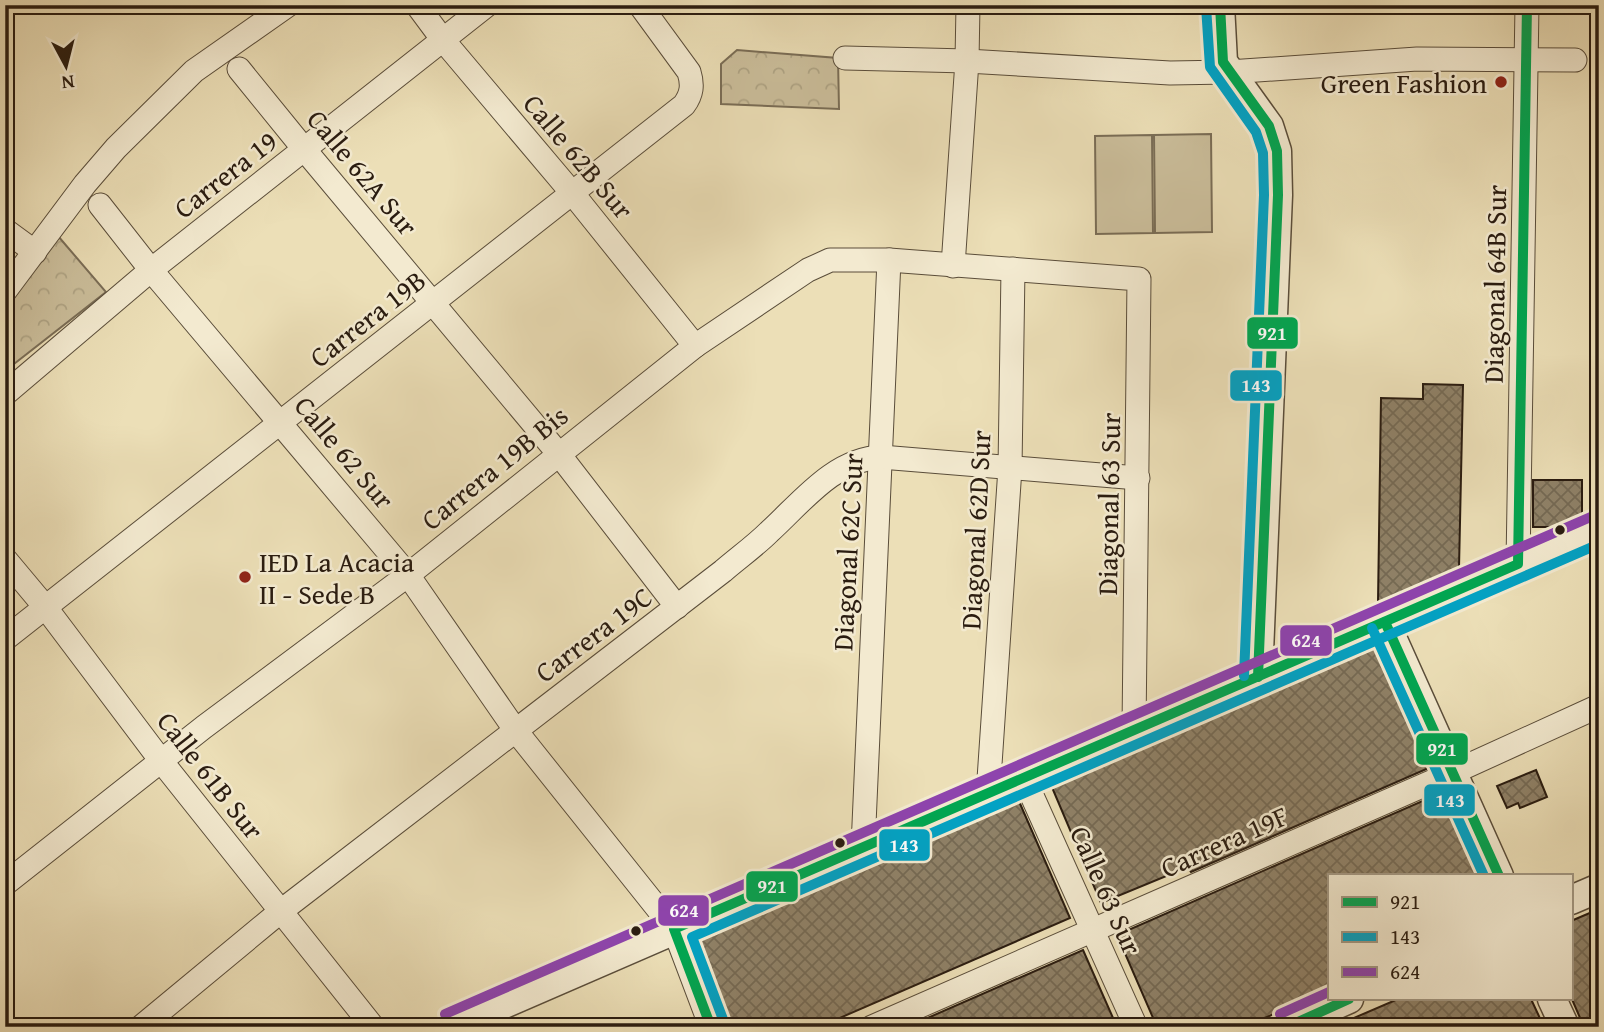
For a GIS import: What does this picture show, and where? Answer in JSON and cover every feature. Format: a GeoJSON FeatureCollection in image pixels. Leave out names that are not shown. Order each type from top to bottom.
{"type":"FeatureCollection","features":[{"type":"Feature","properties":{"kind":"street"},"geometry":{"type":"LineString","coordinates":[[5,291],[94,173],[194,71],[288,5]]}},
{"type":"Feature","properties":{"kind":"street","name":"Calle 62B Sur"},"geometry":{"type":"LineString","coordinates":[[417,5],[695,346]]}},
{"type":"Feature","properties":{"kind":"street","name":"Carrera 19"},"geometry":{"type":"LineString","coordinates":[[5,394],[151,270],[486,5]]}},
{"type":"Feature","properties":{"kind":"street","name":"Carrera 19B"},"geometry":{"type":"LineString","coordinates":[[5,639],[684,105],[691,90],[689,72],[640,5]]}},
{"type":"Feature","properties":{"kind":"street"},"geometry":{"type":"LineString","coordinates":[[953,266],[967,61],[968,5]]}},
{"type":"Feature","properties":{"kind":"street"},"geometry":{"type":"LineString","coordinates":[[1220,5],[1220,51],[1223,62],[1269,125],[1277,151],[1278,195],[1258,677]]}},
{"type":"Feature","properties":{"kind":"street","name":"Diagonal 64B Sur"},"geometry":{"type":"LineString","coordinates":[[1518,564],[1527,5]]}},
{"type":"Feature","properties":{"kind":"street"},"geometry":{"type":"LineString","coordinates":[[845,58],[967,61],[1170,73],[1229,72],[1417,59],[1576,60]]}},
{"type":"Feature","properties":{"kind":"street","name":"Calle 62A Sur"},"geometry":{"type":"LineString","coordinates":[[239,69],[558,453],[677,607]]}},
{"type":"Feature","properties":{"kind":"street","name":"Calle 62 Sur"},"geometry":{"type":"LineString","coordinates":[[100,205],[151,270],[408,575],[516,731],[674,929],[711,1027]]}},
{"type":"Feature","properties":{"kind":"street"},"geometry":{"type":"LineString","coordinates":[[5,230],[35,252]]}},
{"type":"Feature","properties":{"kind":"street","name":"Carrera 19B Bis"},"geometry":{"type":"LineString","coordinates":[[5,884],[204,727],[408,575],[695,346],[819,265],[830,260],[889,260],[1139,279]]}},
{"type":"Feature","properties":{"kind":"street","name":"Diagonal 62C Sur"},"geometry":{"type":"LineString","coordinates":[[863,847],[889,260]]}},
{"type":"Feature","properties":{"kind":"street","name":"Diagonal 62D Sur"},"geometry":{"type":"LineString","coordinates":[[988,794],[1010,468],[1013,269]]}},
{"type":"Feature","properties":{"kind":"street","name":"Diagonal 63 Sur"},"geometry":{"type":"LineString","coordinates":[[1134,730],[1139,279]]}},
{"type":"Feature","properties":{"kind":"street","name":"Carrera 19C"},"geometry":{"type":"LineString","coordinates":[[141,1027],[281,911],[677,607],[768,534],[822,483],[852,465],[870,457],[881,457],[1138,478]]}},
{"type":"Feature","properties":{"kind":"street"},"geometry":{"type":"LineString","coordinates":[[451,1027],[1599,529]]}},
{"type":"Feature","properties":{"kind":"street","name":"Calle 61B Sur"},"geometry":{"type":"LineString","coordinates":[[5,559],[373,1027]]}},
{"type":"Feature","properties":{"kind":"street"},"geometry":{"type":"LineString","coordinates":[[1385,622],[1498,874]]}},
{"type":"Feature","properties":{"kind":"street","name":"Carrera 19F"},"geometry":{"type":"LineString","coordinates":[[872,1027],[1599,706]]}},
{"type":"Feature","properties":{"kind":"street","name":"Calle 63 Sur"},"geometry":{"type":"LineString","coordinates":[[1024,778],[1136,1027]]}},
{"type":"Feature","properties":{"kind":"street"},"geometry":{"type":"LineString","coordinates":[[1572,901],[1599,888]]}},
{"type":"Feature","properties":{"kind":"street"},"geometry":{"type":"LineString","coordinates":[[1286,1027],[1347,1000]]}},
{"type":"Feature","properties":{"kind":"street"},"geometry":{"type":"LineString","coordinates":[[1552,1000],[1565,1027]]}},
{"type":"Feature","properties":{"kind":"green space"},"geometry":{"type":"Polygon","coordinates":[[[737,50],[838,58],[839,109],[721,104],[721,64],[737,50]]]}},
{"type":"Feature","properties":{"kind":"green space"},"geometry":{"type":"Polygon","coordinates":[[[1211,134],[1212,232],[1155,233],[1154,135],[1211,134]]]}},
{"type":"Feature","properties":{"kind":"green space"},"geometry":{"type":"Polygon","coordinates":[[[1152,135],[1153,233],[1096,234],[1095,136],[1152,135]]]}},
{"type":"Feature","properties":{"kind":"green space"},"geometry":{"type":"Polygon","coordinates":[[[58,236],[106,292],[5,371],[5,305],[58,236]]]}},
{"type":"Feature","properties":{"kind":"building"},"geometry":{"type":"Polygon","coordinates":[[[1423,384],[1463,385],[1459,568],[1378,603],[1381,398],[1423,399],[1423,384]]]}},
{"type":"Feature","properties":{"kind":"building"},"geometry":{"type":"Polygon","coordinates":[[[1533,480],[1582,480],[1582,515],[1560,527],[1533,527],[1533,480]]]}},
{"type":"Feature","properties":{"kind":"building"},"geometry":{"type":"Polygon","coordinates":[[[1376,644],[1431,767],[1191,872],[1188,867],[1101,903],[1051,785],[1376,644]]]}},
{"type":"Feature","properties":{"kind":"building"},"geometry":{"type":"Polygon","coordinates":[[[1536,770],[1547,797],[1520,808],[1518,803],[1507,808],[1497,786],[1536,770]]]}},
{"type":"Feature","properties":{"kind":"building"},"geometry":{"type":"Polygon","coordinates":[[[1443,792],[1479,874],[1328,874],[1328,990],[1244,1027],[1157,1027],[1117,935],[1443,792]]]}},
{"type":"Feature","properties":{"kind":"building"},"geometry":{"type":"Polygon","coordinates":[[[1018,799],[1070,918],[819,1027],[730,1027],[693,940],[1018,799]]]}},
{"type":"Feature","properties":{"kind":"building"},"geometry":{"type":"Polygon","coordinates":[[[1599,909],[1599,1027],[1584,1027],[1572,999],[1572,921],[1599,909]]]}},
{"type":"Feature","properties":{"kind":"building"},"geometry":{"type":"Polygon","coordinates":[[[1083,950],[1117,1027],[907,1027],[1083,950]]]}},
{"type":"Feature","properties":{"kind":"building"},"geometry":{"type":"Polygon","coordinates":[[[1396,1000],[1531,1000],[1544,1027],[1333,1027],[1396,1000]]]}},
{"type":"Feature","properties":{"kind":"transit line","name":"921"},"geometry":{"type":"LineString","coordinates":[[1220,5],[1223,62],[1269,126],[1277,151],[1278,195],[1258,677]]}},
{"type":"Feature","properties":{"kind":"transit line","name":"921"},"geometry":{"type":"LineString","coordinates":[[711,1027],[674,929],[1518,564],[1527,5]]}},
{"type":"Feature","properties":{"kind":"transit line","name":"143"},"geometry":{"type":"LineString","coordinates":[[1206,6],[1210,67],[1256,132],[1263,153],[1264,195],[1244,676]]}},
{"type":"Feature","properties":{"kind":"transit line","name":"624"},"geometry":{"type":"LineString","coordinates":[[445,1014],[1593,516]]}},
{"type":"Feature","properties":{"kind":"transit line","name":"143"},"geometry":{"type":"LineString","coordinates":[[724,1022],[692,937],[1599,544]]}},
{"type":"Feature","properties":{"kind":"transit line","name":"921"},"geometry":{"type":"LineString","coordinates":[[1385,622],[1498,874]]}},
{"type":"Feature","properties":{"kind":"transit line","name":"143"},"geometry":{"type":"LineString","coordinates":[[1372,628],[1483,874]]}},
{"type":"Feature","properties":{"kind":"transit line","name":"624"},"geometry":{"type":"LineString","coordinates":[[1280,1014],[1328,992]]}},
{"type":"Feature","properties":{"kind":"transit line","name":"921"},"geometry":{"type":"LineString","coordinates":[[1287,1027],[1347,1000]]}},
{"type":"Feature","properties":{"kind":"place","name":"Green Fashion"},"geometry":{"type":"Point","coordinates":[1501,82]}},
{"type":"Feature","properties":{"kind":"place","name":"IED La Acacia II - Sede B"},"geometry":{"type":"Point","coordinates":[245,577]}}]}
